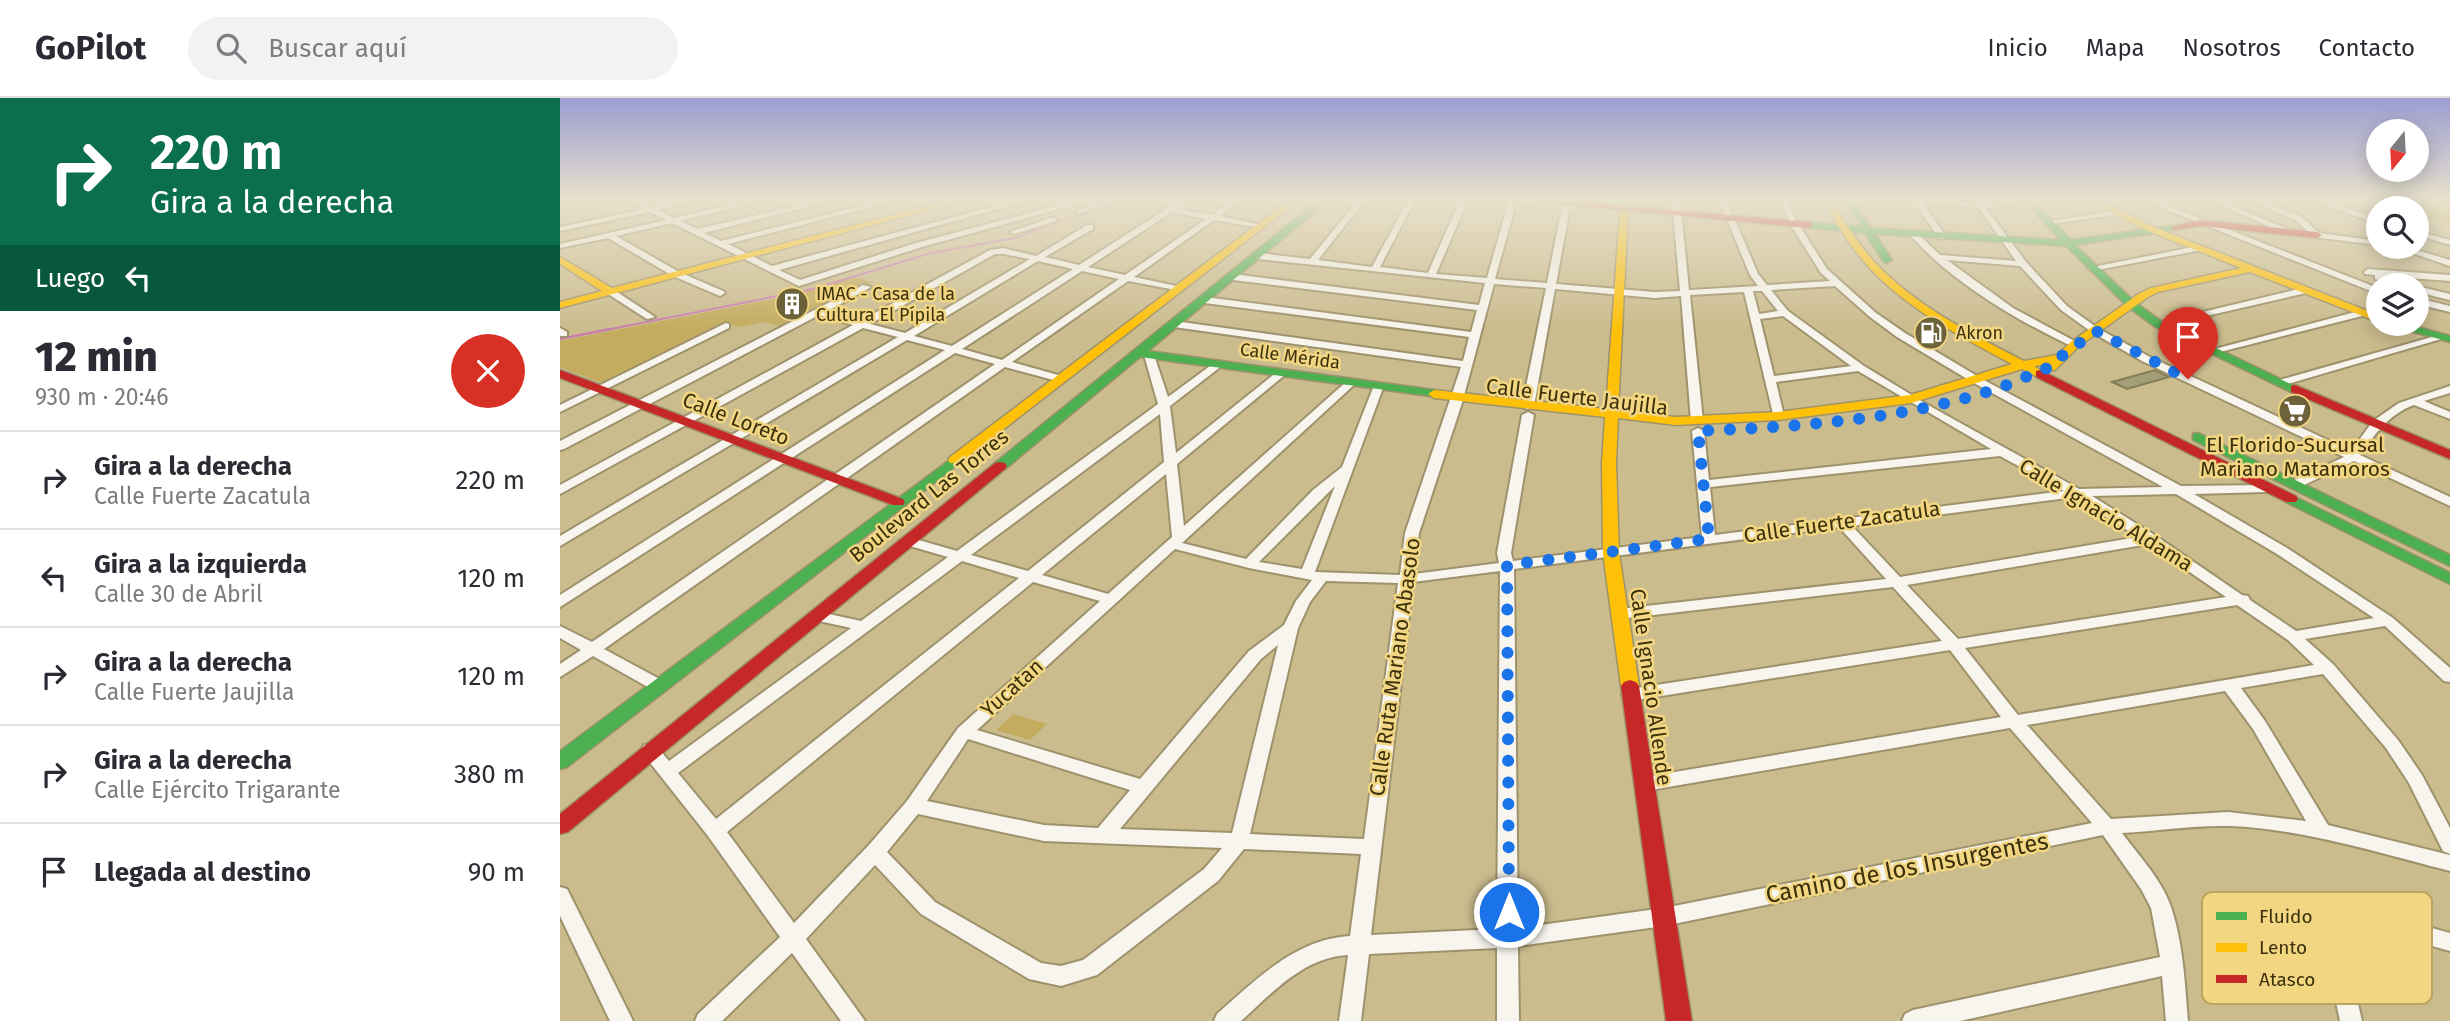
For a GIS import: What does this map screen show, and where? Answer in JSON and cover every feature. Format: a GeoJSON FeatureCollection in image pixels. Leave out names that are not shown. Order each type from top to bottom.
{"type":"FeatureCollection","features":[{"type":"Feature","properties":{"kind":"main road"},"geometry":{"type":"LineString","coordinates":[[560,305],[796,243]]}},
{"type":"Feature","properties":{"kind":"main road","name":"Boulevard Las Torres"},"geometry":{"type":"LineString","coordinates":[[560,762],[1239,243]]}},
{"type":"Feature","properties":{"kind":"main road","name":"Boulevard Las Torres"},"geometry":{"type":"LineString","coordinates":[[560,826],[1005,460],[1143,354],[1174,324],[1273,243]]}},
{"type":"Feature","properties":{"kind":"main road","name":"Calle Ignacio Allende"},"geometry":{"type":"LineString","coordinates":[[1621,243],[1609,463],[1611,553],[1679,1021]]}},
{"type":"Feature","properties":{"kind":"main road"},"geometry":{"type":"LineString","coordinates":[[1856,243],[1876,269],[1910,298],[1972,339],[2042,365],[2296,484],[2450,561]]}},
{"type":"Feature","properties":{"kind":"main road"},"geometry":{"type":"LineString","coordinates":[[1879,243],[1892,265],[1930,296],[2042,365],[2266,488],[2450,579]]}},
{"type":"Feature","properties":{"kind":"main road"},"geometry":{"type":"LineString","coordinates":[[2068,243],[2131,304],[2158,324],[2280,383],[2450,455]]}},
{"type":"Feature","properties":{"kind":"main road"},"geometry":{"type":"LineString","coordinates":[[2186,243],[2366,316]]}},
{"type":"Feature","properties":{"kind":"main road"},"geometry":{"type":"LineString","coordinates":[[560,260],[611,292]]}},
{"type":"Feature","properties":{"kind":"main road","name":"Calle Fuerte Jaujilla"},"geometry":{"type":"LineString","coordinates":[[1457,400],[1613,420],[1697,426],[1810,423],[1995,390],[2075,345],[2155,290],[2250,269]]}},
{"type":"Feature","properties":{"kind":"main road"},"geometry":{"type":"LineString","coordinates":[[2429,333],[2446,338]]}},
{"type":"Feature","properties":{"kind":"main road","name":"Calle Mérida"},"geometry":{"type":"LineString","coordinates":[[1143,354],[1457,400]]}},
{"type":"Feature","properties":{"kind":"main road","name":"Calle Fuerte Jaujilla"},"geometry":{"type":"LineString","coordinates":[[1697,426],[1917,403],[1978,381],[2042,365]]}},
{"type":"Feature","properties":{"kind":"main road","name":"Calle Loreto"},"geometry":{"type":"LineString","coordinates":[[561,375],[898,502]]}},
{"type":"Feature","properties":{"kind":"main road"},"geometry":{"type":"LineString","coordinates":[[1022,408],[1012,420],[1014,426],[1024,430],[1045,428]]}},
{"type":"Feature","properties":{"kind":"main road"},"geometry":{"type":"LineString","coordinates":[[964,453],[990,441],[1008,440],[1014,446],[1005,460]]}},
{"type":"Feature","properties":{"kind":"street"},"geometry":{"type":"LineString","coordinates":[[624,243],[676,274],[720,293]]}},
{"type":"Feature","properties":{"kind":"street"},"geometry":{"type":"LineString","coordinates":[[771,269],[865,243]]}},
{"type":"Feature","properties":{"kind":"street"},"geometry":{"type":"LineString","coordinates":[[720,244],[799,283],[926,243]]}},
{"type":"Feature","properties":{"kind":"street"},"geometry":{"type":"LineString","coordinates":[[560,542],[1064,243]]}},
{"type":"Feature","properties":{"kind":"street"},"geometry":{"type":"LineString","coordinates":[[560,602],[1120,243]]}},
{"type":"Feature","properties":{"kind":"street"},"geometry":{"type":"LineString","coordinates":[[560,673],[1177,243]]}},
{"type":"Feature","properties":{"kind":"street"},"geometry":{"type":"LineString","coordinates":[[1312,262],[1327,243]]}},
{"type":"Feature","properties":{"kind":"street"},"geometry":{"type":"LineString","coordinates":[[1374,270],[1389,243]]}},
{"type":"Feature","properties":{"kind":"street"},"geometry":{"type":"LineString","coordinates":[[1431,276],[1445,243]]}},
{"type":"Feature","properties":{"kind":"street","name":"Calle Ruta Mariano Abasolo"},"geometry":{"type":"LineString","coordinates":[[1350,1021],[1412,533],[1457,400],[1499,243]]}},
{"type":"Feature","properties":{"kind":"street"},"geometry":{"type":"LineString","coordinates":[[1508,1021],[1507,565],[1504,553],[1560,243]]}},
{"type":"Feature","properties":{"kind":"street"},"geometry":{"type":"LineString","coordinates":[[1681,243],[1709,539]]}},
{"type":"Feature","properties":{"kind":"street","name":"Calle Ignacio Aldama"},"geometry":{"type":"LineString","coordinates":[[1740,243],[1754,275],[1785,313],[1860,368],[2000,452],[2077,493],[2151,539],[2293,636],[2327,668],[2392,744],[2416,780],[2450,846]]}},
{"type":"Feature","properties":{"kind":"street"},"geometry":{"type":"LineString","coordinates":[[1805,243],[1812,255],[1838,283],[1901,335],[2282,551],[2388,621],[2450,677]]}},
{"type":"Feature","properties":{"kind":"street"},"geometry":{"type":"LineString","coordinates":[[1922,243],[1975,289],[2029,323],[2075,345]]}},
{"type":"Feature","properties":{"kind":"street"},"geometry":{"type":"LineString","coordinates":[[2008,243],[2064,308],[2096,331],[2146,359],[2450,502]]}},
{"type":"Feature","properties":{"kind":"street"},"geometry":{"type":"LineString","coordinates":[[2253,243],[2366,286]]}},
{"type":"Feature","properties":{"kind":"street"},"geometry":{"type":"LineString","coordinates":[[2092,268],[2198,248]]}},
{"type":"Feature","properties":{"kind":"street"},"geometry":{"type":"LineString","coordinates":[[560,490],[998,251],[1178,289]]}},
{"type":"Feature","properties":{"kind":"street"},"geometry":{"type":"LineString","coordinates":[[2429,254],[2450,253]]}},
{"type":"Feature","properties":{"kind":"street"},"geometry":{"type":"LineString","coordinates":[[2429,255],[2450,263]]}},
{"type":"Feature","properties":{"kind":"street"},"geometry":{"type":"LineString","coordinates":[[1258,256],[1431,276],[1619,292],[1686,295],[1763,286],[1838,283]]}},
{"type":"Feature","properties":{"kind":"street"},"geometry":{"type":"LineString","coordinates":[[1936,257],[2023,264]]}},
{"type":"Feature","properties":{"kind":"street"},"geometry":{"type":"LineString","coordinates":[[1233,277],[1481,308]]}},
{"type":"Feature","properties":{"kind":"street"},"geometry":{"type":"LineString","coordinates":[[2429,277],[2450,278]]}},
{"type":"Feature","properties":{"kind":"street"},"geometry":{"type":"LineString","coordinates":[[560,446],[866,287]]}},
{"type":"Feature","properties":{"kind":"street"},"geometry":{"type":"LineString","coordinates":[[1748,288],[1778,416]]}},
{"type":"Feature","properties":{"kind":"street"},"geometry":{"type":"LineString","coordinates":[[2158,324],[2303,291]]}},
{"type":"Feature","properties":{"kind":"street"},"geometry":{"type":"LineString","coordinates":[[611,292],[650,317]]}},
{"type":"Feature","properties":{"kind":"street"},"geometry":{"type":"LineString","coordinates":[[2429,292],[2450,297]]}},
{"type":"Feature","properties":{"kind":"street"},"geometry":{"type":"LineString","coordinates":[[1205,300],[1475,335]]}},
{"type":"Feature","properties":{"kind":"street"},"geometry":{"type":"LineString","coordinates":[[2429,304],[2450,309]]}},
{"type":"Feature","properties":{"kind":"street"},"geometry":{"type":"LineString","coordinates":[[817,312],[1061,379]]}},
{"type":"Feature","properties":{"kind":"street"},"geometry":{"type":"LineString","coordinates":[[1754,317],[1785,313]]}},
{"type":"Feature","properties":{"kind":"street"},"geometry":{"type":"LineString","coordinates":[[2213,351],[2360,314]]}},
{"type":"Feature","properties":{"kind":"street"},"geometry":{"type":"LineString","coordinates":[[1174,324],[1465,364]]}},
{"type":"Feature","properties":{"kind":"street"},"geometry":{"type":"LineString","coordinates":[[560,409],[726,326]]}},
{"type":"Feature","properties":{"kind":"street"},"geometry":{"type":"LineString","coordinates":[[2280,383],[2446,338]]}},
{"type":"Feature","properties":{"kind":"street"},"geometry":{"type":"LineString","coordinates":[[1143,354],[1164,403],[1175,540]]}},
{"type":"Feature","properties":{"kind":"street"},"geometry":{"type":"LineString","coordinates":[[668,771],[957,555],[1218,365]]}},
{"type":"Feature","properties":{"kind":"street"},"geometry":{"type":"LineString","coordinates":[[1769,380],[1860,368]]}},
{"type":"Feature","properties":{"kind":"street"},"geometry":{"type":"LineString","coordinates":[[715,831],[1281,374]]}},
{"type":"Feature","properties":{"kind":"street","name":"Yucatan"},"geometry":{"type":"LineString","coordinates":[[706,1021],[793,938],[875,852],[914,806],[964,732],[1350,384]]}},
{"type":"Feature","properties":{"kind":"street"},"geometry":{"type":"LineString","coordinates":[[875,852],[928,908],[1037,972],[1061,976],[1089,968],[1211,874],[1239,842],[1290,628],[1315,576],[1346,470],[1378,388]]}},
{"type":"Feature","properties":{"kind":"street"},"geometry":{"type":"LineString","coordinates":[[2296,484],[2353,457],[2377,423],[2414,401],[2450,389]]}},
{"type":"Feature","properties":{"kind":"street"},"geometry":{"type":"LineString","coordinates":[[2414,401],[2450,416]]}},
{"type":"Feature","properties":{"kind":"street"},"geometry":{"type":"LineString","coordinates":[[1704,484],[2000,452]]}},
{"type":"Feature","properties":{"kind":"street"},"geometry":{"type":"LineString","coordinates":[[1249,564],[1318,493],[1346,470]]}},
{"type":"Feature","properties":{"kind":"street","name":"Calle Fuerte Zacatula"},"geometry":{"type":"LineString","coordinates":[[1175,540],[1249,564],[1315,576],[1405,579],[2077,493],[2266,488]]}},
{"type":"Feature","properties":{"kind":"street"},"geometry":{"type":"LineString","coordinates":[[1843,524],[1954,644],[2015,723],[2107,827],[2148,883],[2161,907],[2172,964],[2177,1021]]}},
{"type":"Feature","properties":{"kind":"street"},"geometry":{"type":"LineString","coordinates":[[1619,614],[1898,582],[2151,539]]}},
{"type":"Feature","properties":{"kind":"street"},"geometry":{"type":"LineString","coordinates":[[908,541],[1109,599]]}},
{"type":"Feature","properties":{"kind":"street"},"geometry":{"type":"LineString","coordinates":[[1630,695],[2243,600]]}},
{"type":"Feature","properties":{"kind":"street"},"geometry":{"type":"LineString","coordinates":[[815,617],[863,626]]}},
{"type":"Feature","properties":{"kind":"street"},"geometry":{"type":"LineString","coordinates":[[2293,636],[2388,621]]}},
{"type":"Feature","properties":{"kind":"street"},"geometry":{"type":"LineString","coordinates":[[1104,834],[1255,654],[1290,628]]}},
{"type":"Feature","properties":{"kind":"street"},"geometry":{"type":"LineString","coordinates":[[560,631],[659,686]]}},
{"type":"Feature","properties":{"kind":"street"},"geometry":{"type":"LineString","coordinates":[[1644,784],[2327,668]]}},
{"type":"Feature","properties":{"kind":"street"},"geometry":{"type":"LineString","coordinates":[[2229,684],[2259,725],[2322,831]]}},
{"type":"Feature","properties":{"kind":"street"},"geometry":{"type":"LineString","coordinates":[[964,732],[1143,787]]}},
{"type":"Feature","properties":{"kind":"street"},"geometry":{"type":"LineString","coordinates":[[650,750],[715,831],[854,1021]]}},
{"type":"Feature","properties":{"kind":"street"},"geometry":{"type":"LineString","coordinates":[[914,806],[1044,833],[1371,847]]}},
{"type":"Feature","properties":{"kind":"street","name":"Camino de los Insurgentes"},"geometry":{"type":"LineString","coordinates":[[1225,1021],[1300,957],[1320,949],[1509,938],[1664,916],[2107,827],[2228,819],[2322,831],[2450,863]]}},
{"type":"Feature","properties":{"kind":"street"},"geometry":{"type":"LineString","coordinates":[[560,895],[622,1021]]}},
{"type":"Feature","properties":{"kind":"street"},"geometry":{"type":"LineString","coordinates":[[2432,937],[2450,942]]}},
{"type":"Feature","properties":{"kind":"street"},"geometry":{"type":"LineString","coordinates":[[1913,1021],[2172,964]]}},
{"type":"Feature","properties":{"kind":"shaded area"},"geometry":{"type":"Polygon","coordinates":[[[854,277],[873,282],[784,327],[764,322],[739,327],[726,323],[602,383],[560,367],[560,341],[794,295],[854,277]]]}},
{"type":"Feature","properties":{"kind":"shaded area"},"geometry":{"type":"Polygon","coordinates":[[[1013,714],[1047,724],[1030,740],[996,730],[1013,714]]]}},
{"type":"Feature","properties":{"kind":"building"},"geometry":{"type":"Polygon","coordinates":[[[2155,370],[2169,377],[2127,389],[2112,382],[2155,370]]]}},
{"type":"Feature","properties":{"kind":"waterway"},"geometry":{"type":"LineString","coordinates":[[601,331],[813,289],[931,253],[987,243]]}},
{"type":"Feature","properties":{"kind":"waterway"},"geometry":{"type":"LineString","coordinates":[[560,339],[610,329]]}},
{"type":"Feature","properties":{"kind":"traffic: fast"},"geometry":{"type":"LineString","coordinates":[[1000,466],[1272,243]]}},
{"type":"Feature","properties":{"kind":"traffic: fast"},"geometry":{"type":"LineString","coordinates":[[1876,243],[1887,260]]}},
{"type":"Feature","properties":{"kind":"traffic: fast"},"geometry":{"type":"LineString","coordinates":[[2069,243],[2131,304],[2158,324],[2295,389]]}},
{"type":"Feature","properties":{"kind":"traffic: fast"},"geometry":{"type":"LineString","coordinates":[[2429,333],[2450,339]]}},
{"type":"Feature","properties":{"kind":"traffic: fast"},"geometry":{"type":"LineString","coordinates":[[1137,353],[1434,394]]}},
{"type":"Feature","properties":{"kind":"traffic: fast"},"geometry":{"type":"LineString","coordinates":[[2198,437],[2450,561]]}},
{"type":"Feature","properties":{"kind":"traffic: fast"},"geometry":{"type":"LineString","coordinates":[[560,762],[955,460]]}},
{"type":"Feature","properties":{"kind":"traffic: fast"},"geometry":{"type":"LineString","coordinates":[[2291,499],[2450,579]]}},
{"type":"Feature","properties":{"kind":"traffic: slow"},"geometry":{"type":"LineString","coordinates":[[560,305],[798,243]]}},
{"type":"Feature","properties":{"kind":"traffic: slow"},"geometry":{"type":"LineString","coordinates":[[955,460],[1239,243]]}},
{"type":"Feature","properties":{"kind":"traffic: slow"},"geometry":{"type":"LineString","coordinates":[[1622,243],[1609,463],[1611,553],[1630,686]]}},
{"type":"Feature","properties":{"kind":"traffic: slow"},"geometry":{"type":"LineString","coordinates":[[1855,243],[1877,270],[1915,301],[1955,328],[2040,374]]}},
{"type":"Feature","properties":{"kind":"traffic: slow"},"geometry":{"type":"LineString","coordinates":[[2186,243],[2366,314]]}},
{"type":"Feature","properties":{"kind":"traffic: slow"},"geometry":{"type":"LineString","coordinates":[[560,260],[611,292]]}},
{"type":"Feature","properties":{"kind":"traffic: slow"},"geometry":{"type":"LineString","coordinates":[[2051,367],[2075,344],[2144,295],[2155,290],[2250,269]]}},
{"type":"Feature","properties":{"kind":"traffic: slow"},"geometry":{"type":"LineString","coordinates":[[1434,394],[1676,421],[1778,416],[1911,399],[2023,365],[2058,358]]}},
{"type":"Feature","properties":{"kind":"traffic: jam"},"geometry":{"type":"LineString","coordinates":[[560,374],[898,502]]}},
{"type":"Feature","properties":{"kind":"traffic: jam"},"geometry":{"type":"LineString","coordinates":[[2040,374],[2291,499]]}},
{"type":"Feature","properties":{"kind":"traffic: jam"},"geometry":{"type":"LineString","coordinates":[[2295,389],[2450,455]]}},
{"type":"Feature","properties":{"kind":"traffic: jam"},"geometry":{"type":"LineString","coordinates":[[560,826],[1000,466]]}},
{"type":"Feature","properties":{"kind":"traffic: jam"},"geometry":{"type":"LineString","coordinates":[[1630,686],[1679,1021]]}},
{"type":"Feature","properties":{"kind":"place","name":"IMAC - Casa de la Cultura El Pípila"},"geometry":{"type":"Point","coordinates":[792,304]}},
{"type":"Feature","properties":{"kind":"place","name":"Akron"},"geometry":{"type":"Point","coordinates":[1931,333]}},
{"type":"Feature","properties":{"kind":"place","name":"El Florido-Sucursal Mariano Matamoros"},"geometry":{"type":"Point","coordinates":[2295,411]}},
{"type":"Feature","properties":{"kind":"route"},"geometry":{"type":"LineString","coordinates":[[1509,912],[1507,565],[1709,539],[1698,431],[1762,428],[1904,411],[1995,390],[2053,366],[2059,358],[2096,331],[2188,379]]}}]}
